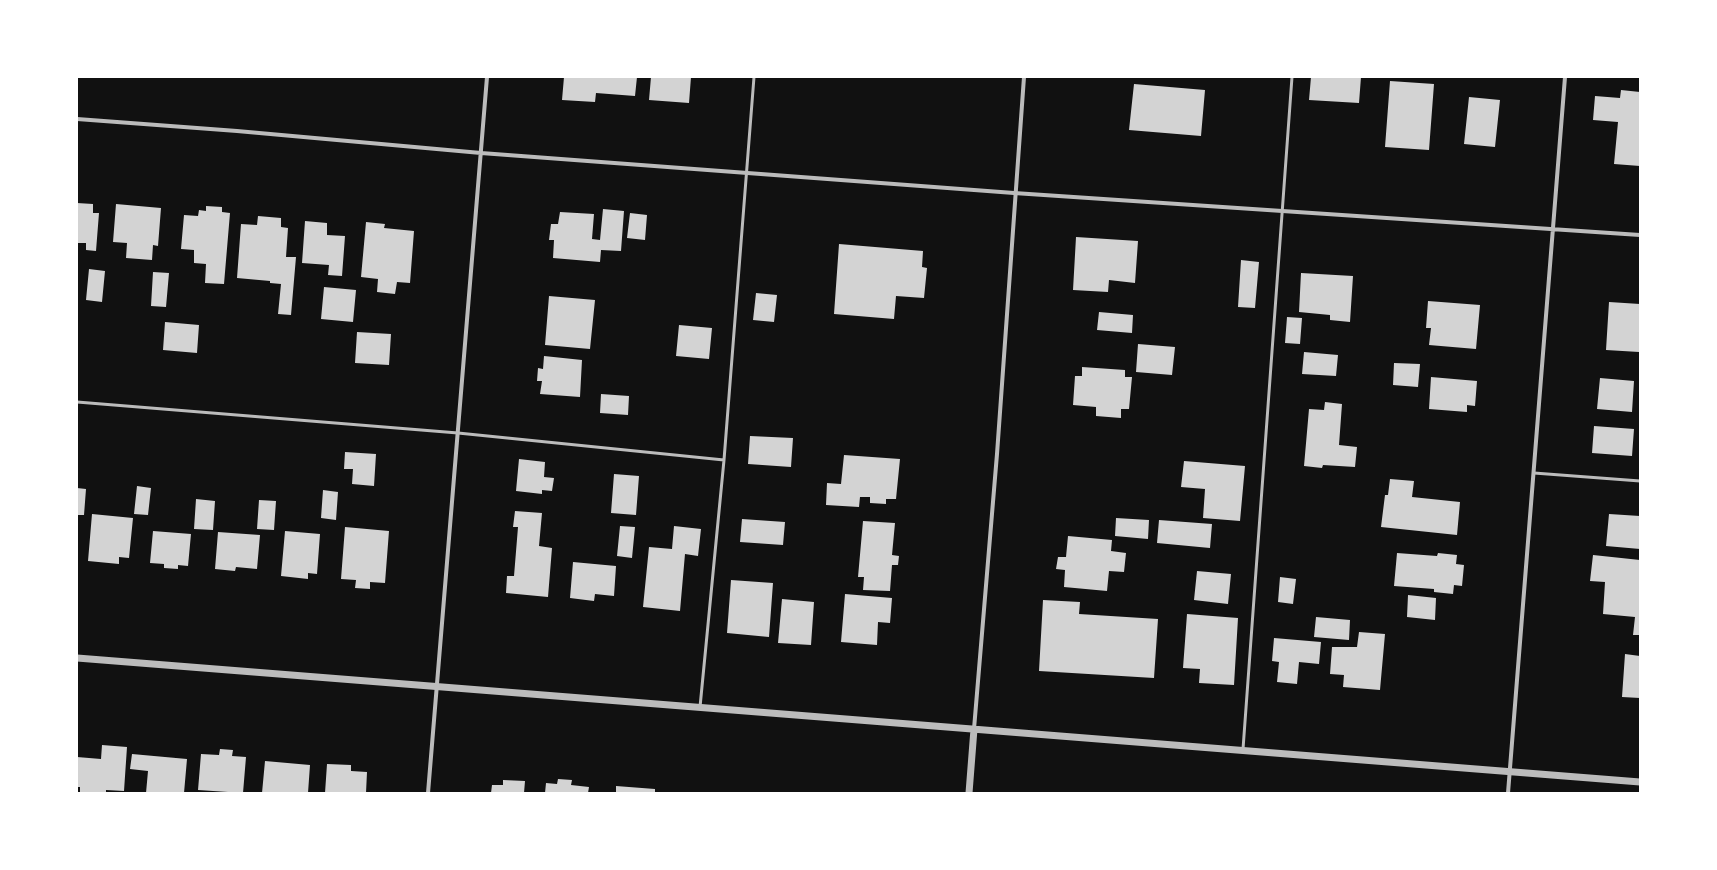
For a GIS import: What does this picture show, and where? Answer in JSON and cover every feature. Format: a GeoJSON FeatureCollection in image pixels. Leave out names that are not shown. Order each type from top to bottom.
{"type":"FeatureCollection","features":[{"type":"Feature","properties":{"kind":"street"},"geometry":{"type":"LineString","coordinates":[[428,793],[487,77]]}},
{"type":"Feature","properties":{"kind":"street"},"geometry":{"type":"LineString","coordinates":[[969,793],[996,462],[1014,193],[1024,77]]}},
{"type":"Feature","properties":{"kind":"street"},"geometry":{"type":"LineString","coordinates":[[1508,793],[1565,77]]}},
{"type":"Feature","properties":{"kind":"street"},"geometry":{"type":"LineString","coordinates":[[77,120],[237,131],[481,153],[1014,193],[1640,235]]}},
{"type":"Feature","properties":{"kind":"street"},"geometry":{"type":"LineString","coordinates":[[77,658],[1243,749],[1640,782]]}},
{"type":"Feature","properties":{"kind":"lane"},"geometry":{"type":"LineString","coordinates":[[700,707],[724,460],[754,77]]}},
{"type":"Feature","properties":{"kind":"lane"},"geometry":{"type":"LineString","coordinates":[[1243,749],[1292,77]]}},
{"type":"Feature","properties":{"kind":"lane"},"geometry":{"type":"LineString","coordinates":[[77,402],[458,433],[724,460]]}},
{"type":"Feature","properties":{"kind":"lane"},"geometry":{"type":"LineString","coordinates":[[1534,473],[1640,481]]}},
{"type":"Feature","properties":{"kind":"building"},"geometry":{"type":"Polygon","coordinates":[[[564,77],[637,77],[635,96],[596,93],[595,102],[562,100],[564,77]]]}},
{"type":"Feature","properties":{"kind":"building"},"geometry":{"type":"Polygon","coordinates":[[[651,77],[691,77],[689,103],[649,100],[651,77]]]}},
{"type":"Feature","properties":{"kind":"building"},"geometry":{"type":"Polygon","coordinates":[[[1311,77],[1361,77],[1359,103],[1309,100],[1311,77]]]}},
{"type":"Feature","properties":{"kind":"building"},"geometry":{"type":"Polygon","coordinates":[[[1390,81],[1434,84],[1429,150],[1385,147],[1390,81]]]}},
{"type":"Feature","properties":{"kind":"building"},"geometry":{"type":"Polygon","coordinates":[[[1134,84],[1205,90],[1201,136],[1129,130],[1134,84]]]}},
{"type":"Feature","properties":{"kind":"building"},"geometry":{"type":"Polygon","coordinates":[[[1621,90],[1640,92],[1640,166],[1614,164],[1618,122],[1593,120],[1595,96],[1620,98],[1621,90]]]}},
{"type":"Feature","properties":{"kind":"building"},"geometry":{"type":"Polygon","coordinates":[[[1469,97],[1500,100],[1495,147],[1464,144],[1469,97]]]}},
{"type":"Feature","properties":{"kind":"building"},"geometry":{"type":"Polygon","coordinates":[[[77,203],[93,204],[93,213],[99,213],[96,251],[86,250],[86,243],[77,243],[77,203]]]}},
{"type":"Feature","properties":{"kind":"building"},"geometry":{"type":"Polygon","coordinates":[[[116,204],[161,208],[158,246],[153,245],[152,260],[126,258],[127,243],[113,242],[116,204]]]}},
{"type":"Feature","properties":{"kind":"building"},"geometry":{"type":"Polygon","coordinates":[[[206,206],[222,207],[222,212],[230,213],[224,284],[205,283],[206,264],[194,263],[194,250],[181,249],[184,215],[198,216],[199,210],[206,211],[206,206]]]}},
{"type":"Feature","properties":{"kind":"building"},"geometry":{"type":"Polygon","coordinates":[[[603,209],[624,211],[621,251],[601,250],[600,262],[553,258],[554,240],[549,240],[551,224],[558,224],[560,212],[594,214],[592,239],[600,240],[603,209]]]}},
{"type":"Feature","properties":{"kind":"building"},"geometry":{"type":"Polygon","coordinates":[[[630,213],[647,215],[645,240],[627,238],[630,213]]]}},
{"type":"Feature","properties":{"kind":"building"},"geometry":{"type":"Polygon","coordinates":[[[258,216],[281,218],[281,227],[288,228],[286,257],[296,257],[291,315],[278,314],[281,284],[270,283],[270,281],[237,278],[241,224],[257,225],[258,216]]]}},
{"type":"Feature","properties":{"kind":"building"},"geometry":{"type":"Polygon","coordinates":[[[305,221],[327,223],[327,235],[345,236],[342,276],[328,275],[329,265],[302,263],[305,221]]]}},
{"type":"Feature","properties":{"kind":"building"},"geometry":{"type":"Polygon","coordinates":[[[366,222],[385,224],[384,228],[414,231],[410,283],[397,282],[395,294],[377,292],[378,279],[361,277],[366,222]]]}},
{"type":"Feature","properties":{"kind":"building"},"geometry":{"type":"Polygon","coordinates":[[[1076,237],[1138,241],[1135,283],[1109,280],[1108,292],[1073,290],[1076,237]]]}},
{"type":"Feature","properties":{"kind":"building"},"geometry":{"type":"Polygon","coordinates":[[[839,244],[923,251],[922,267],[927,268],[924,298],[896,296],[894,319],[834,314],[839,244]]]}},
{"type":"Feature","properties":{"kind":"building"},"geometry":{"type":"Polygon","coordinates":[[[1241,260],[1259,262],[1255,308],[1238,307],[1241,260]]]}},
{"type":"Feature","properties":{"kind":"building"},"geometry":{"type":"Polygon","coordinates":[[[89,269],[105,271],[102,302],[86,300],[89,269]]]}},
{"type":"Feature","properties":{"kind":"building"},"geometry":{"type":"Polygon","coordinates":[[[153,272],[169,273],[166,307],[151,306],[153,272]]]}},
{"type":"Feature","properties":{"kind":"building"},"geometry":{"type":"Polygon","coordinates":[[[1301,273],[1353,276],[1350,322],[1330,320],[1330,315],[1299,312],[1301,273]]]}},
{"type":"Feature","properties":{"kind":"building"},"geometry":{"type":"Polygon","coordinates":[[[324,287],[356,290],[353,322],[321,319],[324,287]]]}},
{"type":"Feature","properties":{"kind":"building"},"geometry":{"type":"Polygon","coordinates":[[[756,293],[777,295],[774,322],[753,320],[756,293]]]}},
{"type":"Feature","properties":{"kind":"building"},"geometry":{"type":"Polygon","coordinates":[[[549,296],[595,300],[590,349],[545,345],[549,296]]]}},
{"type":"Feature","properties":{"kind":"building"},"geometry":{"type":"Polygon","coordinates":[[[1428,301],[1480,305],[1476,349],[1429,345],[1431,328],[1426,328],[1428,301]]]}},
{"type":"Feature","properties":{"kind":"building"},"geometry":{"type":"Polygon","coordinates":[[[1609,302],[1640,304],[1639,352],[1606,350],[1609,302]]]}},
{"type":"Feature","properties":{"kind":"building"},"geometry":{"type":"Polygon","coordinates":[[[1099,312],[1133,315],[1132,333],[1097,330],[1099,312]]]}},
{"type":"Feature","properties":{"kind":"building"},"geometry":{"type":"Polygon","coordinates":[[[1287,317],[1302,318],[1300,344],[1285,343],[1287,317]]]}},
{"type":"Feature","properties":{"kind":"building"},"geometry":{"type":"Polygon","coordinates":[[[165,322],[199,325],[197,353],[163,350],[165,322]]]}},
{"type":"Feature","properties":{"kind":"building"},"geometry":{"type":"Polygon","coordinates":[[[679,325],[712,328],[709,359],[676,356],[679,325]]]}},
{"type":"Feature","properties":{"kind":"building"},"geometry":{"type":"Polygon","coordinates":[[[357,332],[391,334],[389,365],[355,363],[357,332]]]}},
{"type":"Feature","properties":{"kind":"building"},"geometry":{"type":"Polygon","coordinates":[[[1138,344],[1175,347],[1172,375],[1136,372],[1138,344]]]}},
{"type":"Feature","properties":{"kind":"building"},"geometry":{"type":"Polygon","coordinates":[[[1304,352],[1338,355],[1336,376],[1302,374],[1304,352]]]}},
{"type":"Feature","properties":{"kind":"building"},"geometry":{"type":"Polygon","coordinates":[[[544,356],[582,360],[580,397],[540,394],[542,381],[537,381],[538,368],[543,369],[544,356]]]}},
{"type":"Feature","properties":{"kind":"building"},"geometry":{"type":"Polygon","coordinates":[[[1394,363],[1420,364],[1418,387],[1393,385],[1394,363]]]}},
{"type":"Feature","properties":{"kind":"building"},"geometry":{"type":"Polygon","coordinates":[[[1082,367],[1125,370],[1125,377],[1132,377],[1129,409],[1121,409],[1121,418],[1096,416],[1096,407],[1073,405],[1075,376],[1082,376],[1082,367]]]}},
{"type":"Feature","properties":{"kind":"building"},"geometry":{"type":"Polygon","coordinates":[[[1431,377],[1477,381],[1475,406],[1467,405],[1467,412],[1429,409],[1431,377]]]}},
{"type":"Feature","properties":{"kind":"building"},"geometry":{"type":"Polygon","coordinates":[[[1600,378],[1634,381],[1632,412],[1597,409],[1600,378]]]}},
{"type":"Feature","properties":{"kind":"building"},"geometry":{"type":"Polygon","coordinates":[[[601,394],[629,396],[628,415],[600,413],[601,394]]]}},
{"type":"Feature","properties":{"kind":"building"},"geometry":{"type":"Polygon","coordinates":[[[1325,402],[1342,404],[1339,445],[1357,447],[1355,467],[1323,465],[1322,468],[1304,466],[1309,409],[1324,410],[1325,402]]]}},
{"type":"Feature","properties":{"kind":"building"},"geometry":{"type":"Polygon","coordinates":[[[1594,426],[1634,429],[1632,456],[1592,453],[1594,426]]]}},
{"type":"Feature","properties":{"kind":"building"},"geometry":{"type":"Polygon","coordinates":[[[750,436],[793,438],[791,467],[748,464],[750,436]]]}},
{"type":"Feature","properties":{"kind":"building"},"geometry":{"type":"Polygon","coordinates":[[[345,452],[376,454],[374,486],[352,484],[353,469],[344,469],[345,452]]]}},
{"type":"Feature","properties":{"kind":"building"},"geometry":{"type":"Polygon","coordinates":[[[844,455],[900,459],[896,499],[886,499],[886,504],[870,503],[870,497],[860,497],[859,507],[826,505],[827,483],[841,484],[844,455]]]}},
{"type":"Feature","properties":{"kind":"building"},"geometry":{"type":"Polygon","coordinates":[[[519,459],[545,462],[544,477],[554,478],[552,491],[542,490],[542,494],[516,491],[519,459]]]}},
{"type":"Feature","properties":{"kind":"building"},"geometry":{"type":"Polygon","coordinates":[[[1184,461],[1245,466],[1240,521],[1203,518],[1205,489],[1181,487],[1184,461]]]}},
{"type":"Feature","properties":{"kind":"building"},"geometry":{"type":"Polygon","coordinates":[[[614,474],[639,476],[636,515],[611,513],[614,474]]]}},
{"type":"Feature","properties":{"kind":"building"},"geometry":{"type":"Polygon","coordinates":[[[1390,479],[1414,481],[1412,497],[1460,502],[1457,535],[1381,527],[1385,495],[1388,495],[1390,479]]]}},
{"type":"Feature","properties":{"kind":"building"},"geometry":{"type":"Polygon","coordinates":[[[137,486],[151,488],[148,515],[134,514],[137,486]]]}},
{"type":"Feature","properties":{"kind":"building"},"geometry":{"type":"Polygon","coordinates":[[[77,488],[86,489],[84,515],[77,515],[77,488]]]}},
{"type":"Feature","properties":{"kind":"building"},"geometry":{"type":"Polygon","coordinates":[[[323,490],[338,492],[336,520],[321,518],[323,490]]]}},
{"type":"Feature","properties":{"kind":"building"},"geometry":{"type":"Polygon","coordinates":[[[196,499],[215,501],[213,530],[194,529],[196,499]]]}},
{"type":"Feature","properties":{"kind":"building"},"geometry":{"type":"Polygon","coordinates":[[[259,500],[276,501],[274,530],[257,529],[259,500]]]}},
{"type":"Feature","properties":{"kind":"building"},"geometry":{"type":"Polygon","coordinates":[[[515,511],[542,513],[539,546],[552,548],[548,597],[506,593],[507,576],[514,576],[518,527],[513,527],[515,511]]]}},
{"type":"Feature","properties":{"kind":"building"},"geometry":{"type":"Polygon","coordinates":[[[92,514],[133,518],[129,558],[119,557],[119,564],[88,561],[92,514]]]}},
{"type":"Feature","properties":{"kind":"building"},"geometry":{"type":"Polygon","coordinates":[[[1609,514],[1640,516],[1640,549],[1606,546],[1609,514]]]}},
{"type":"Feature","properties":{"kind":"building"},"geometry":{"type":"Polygon","coordinates":[[[1116,518],[1149,520],[1148,539],[1115,536],[1116,518]]]}},
{"type":"Feature","properties":{"kind":"building"},"geometry":{"type":"Polygon","coordinates":[[[742,519],[785,522],[783,545],[740,542],[742,519]]]}},
{"type":"Feature","properties":{"kind":"building"},"geometry":{"type":"Polygon","coordinates":[[[1159,520],[1212,524],[1210,548],[1157,543],[1159,520]]]}},
{"type":"Feature","properties":{"kind":"building"},"geometry":{"type":"Polygon","coordinates":[[[863,521],[895,523],[892,555],[899,556],[898,565],[892,565],[890,591],[863,590],[864,577],[858,577],[863,521]]]}},
{"type":"Feature","properties":{"kind":"building"},"geometry":{"type":"Polygon","coordinates":[[[620,526],[635,527],[632,558],[617,556],[620,526]]]}},
{"type":"Feature","properties":{"kind":"building"},"geometry":{"type":"Polygon","coordinates":[[[674,526],[701,529],[698,556],[685,554],[680,611],[643,607],[649,547],[672,549],[674,526]]]}},
{"type":"Feature","properties":{"kind":"building"},"geometry":{"type":"Polygon","coordinates":[[[345,527],[389,531],[385,583],[370,582],[370,589],[355,588],[356,580],[341,579],[345,527]]]}},
{"type":"Feature","properties":{"kind":"building"},"geometry":{"type":"Polygon","coordinates":[[[153,531],[191,534],[188,566],[178,565],[178,569],[164,568],[164,564],[150,563],[153,531]]]}},
{"type":"Feature","properties":{"kind":"building"},"geometry":{"type":"Polygon","coordinates":[[[285,531],[320,534],[317,574],[308,573],[308,579],[281,576],[285,531]]]}},
{"type":"Feature","properties":{"kind":"building"},"geometry":{"type":"Polygon","coordinates":[[[218,532],[260,535],[257,569],[236,567],[235,571],[215,569],[218,532]]]}},
{"type":"Feature","properties":{"kind":"building"},"geometry":{"type":"Polygon","coordinates":[[[1068,536],[1112,540],[1111,551],[1126,553],[1124,572],[1109,571],[1107,591],[1064,587],[1065,570],[1056,569],[1058,557],[1066,557],[1068,536]]]}},
{"type":"Feature","properties":{"kind":"building"},"geometry":{"type":"Polygon","coordinates":[[[1397,553],[1437,556],[1438,553],[1457,555],[1456,564],[1464,565],[1462,586],[1454,585],[1453,594],[1434,592],[1434,589],[1394,586],[1397,553]]]}},
{"type":"Feature","properties":{"kind":"building"},"geometry":{"type":"Polygon","coordinates":[[[1593,555],[1640,560],[1640,635],[1633,635],[1635,617],[1603,614],[1605,582],[1590,581],[1593,555]]]}},
{"type":"Feature","properties":{"kind":"building"},"geometry":{"type":"Polygon","coordinates":[[[573,562],[616,566],[614,596],[595,594],[594,601],[570,598],[573,562]]]}},
{"type":"Feature","properties":{"kind":"building"},"geometry":{"type":"Polygon","coordinates":[[[1197,571],[1231,574],[1228,604],[1194,600],[1197,571]]]}},
{"type":"Feature","properties":{"kind":"building"},"geometry":{"type":"Polygon","coordinates":[[[1280,577],[1296,579],[1293,604],[1278,602],[1280,577]]]}},
{"type":"Feature","properties":{"kind":"building"},"geometry":{"type":"Polygon","coordinates":[[[731,580],[773,583],[769,637],[727,633],[731,580]]]}},
{"type":"Feature","properties":{"kind":"building"},"geometry":{"type":"Polygon","coordinates":[[[845,594],[892,598],[890,623],[878,622],[877,645],[841,642],[845,594]]]}},
{"type":"Feature","properties":{"kind":"building"},"geometry":{"type":"Polygon","coordinates":[[[1408,595],[1436,598],[1435,620],[1407,617],[1408,595]]]}},
{"type":"Feature","properties":{"kind":"building"},"geometry":{"type":"Polygon","coordinates":[[[782,599],[814,602],[811,645],[778,643],[782,599]]]}},
{"type":"Feature","properties":{"kind":"building"},"geometry":{"type":"Polygon","coordinates":[[[1043,600],[1080,602],[1079,614],[1158,619],[1154,678],[1039,671],[1043,600]]]}},
{"type":"Feature","properties":{"kind":"building"},"geometry":{"type":"Polygon","coordinates":[[[1187,614],[1238,618],[1234,685],[1199,683],[1200,669],[1183,668],[1187,614]]]}},
{"type":"Feature","properties":{"kind":"building"},"geometry":{"type":"Polygon","coordinates":[[[1316,617],[1350,620],[1349,640],[1314,637],[1316,617]]]}},
{"type":"Feature","properties":{"kind":"building"},"geometry":{"type":"Polygon","coordinates":[[[1359,632],[1385,634],[1380,690],[1343,687],[1344,675],[1330,674],[1332,647],[1357,647],[1359,632]]]}},
{"type":"Feature","properties":{"kind":"building"},"geometry":{"type":"Polygon","coordinates":[[[1274,638],[1321,642],[1319,664],[1299,662],[1297,684],[1277,682],[1279,662],[1272,661],[1274,638]]]}},
{"type":"Feature","properties":{"kind":"building"},"geometry":{"type":"Polygon","coordinates":[[[1625,654],[1640,656],[1640,698],[1622,697],[1625,654]]]}},
{"type":"Feature","properties":{"kind":"building"},"geometry":{"type":"Polygon","coordinates":[[[102,745],[127,747],[124,791],[106,790],[106,793],[80,793],[80,787],[77,787],[77,757],[101,759],[102,745]]]}},
{"type":"Feature","properties":{"kind":"building"},"geometry":{"type":"Polygon","coordinates":[[[220,749],[233,750],[232,756],[246,757],[243,793],[198,790],[201,754],[219,755],[220,749]]]}},
{"type":"Feature","properties":{"kind":"building"},"geometry":{"type":"Polygon","coordinates":[[[132,754],[187,759],[184,793],[146,793],[148,771],[130,769],[132,754]]]}},
{"type":"Feature","properties":{"kind":"building"},"geometry":{"type":"Polygon","coordinates":[[[265,761],[310,765],[308,793],[262,793],[265,761]]]}},
{"type":"Feature","properties":{"kind":"building"},"geometry":{"type":"Polygon","coordinates":[[[327,764],[351,765],[351,771],[367,772],[366,793],[325,793],[327,764]]]}},
{"type":"Feature","properties":{"kind":"building"},"geometry":{"type":"Polygon","coordinates":[[[558,779],[572,780],[571,785],[589,787],[588,793],[545,793],[546,783],[557,784],[558,779]]]}},
{"type":"Feature","properties":{"kind":"building"},"geometry":{"type":"Polygon","coordinates":[[[503,780],[525,781],[524,793],[491,793],[492,785],[503,785],[503,780]]]}},
{"type":"Feature","properties":{"kind":"building"},"geometry":{"type":"Polygon","coordinates":[[[616,786],[655,789],[655,793],[616,793],[616,786]]]}}]}
